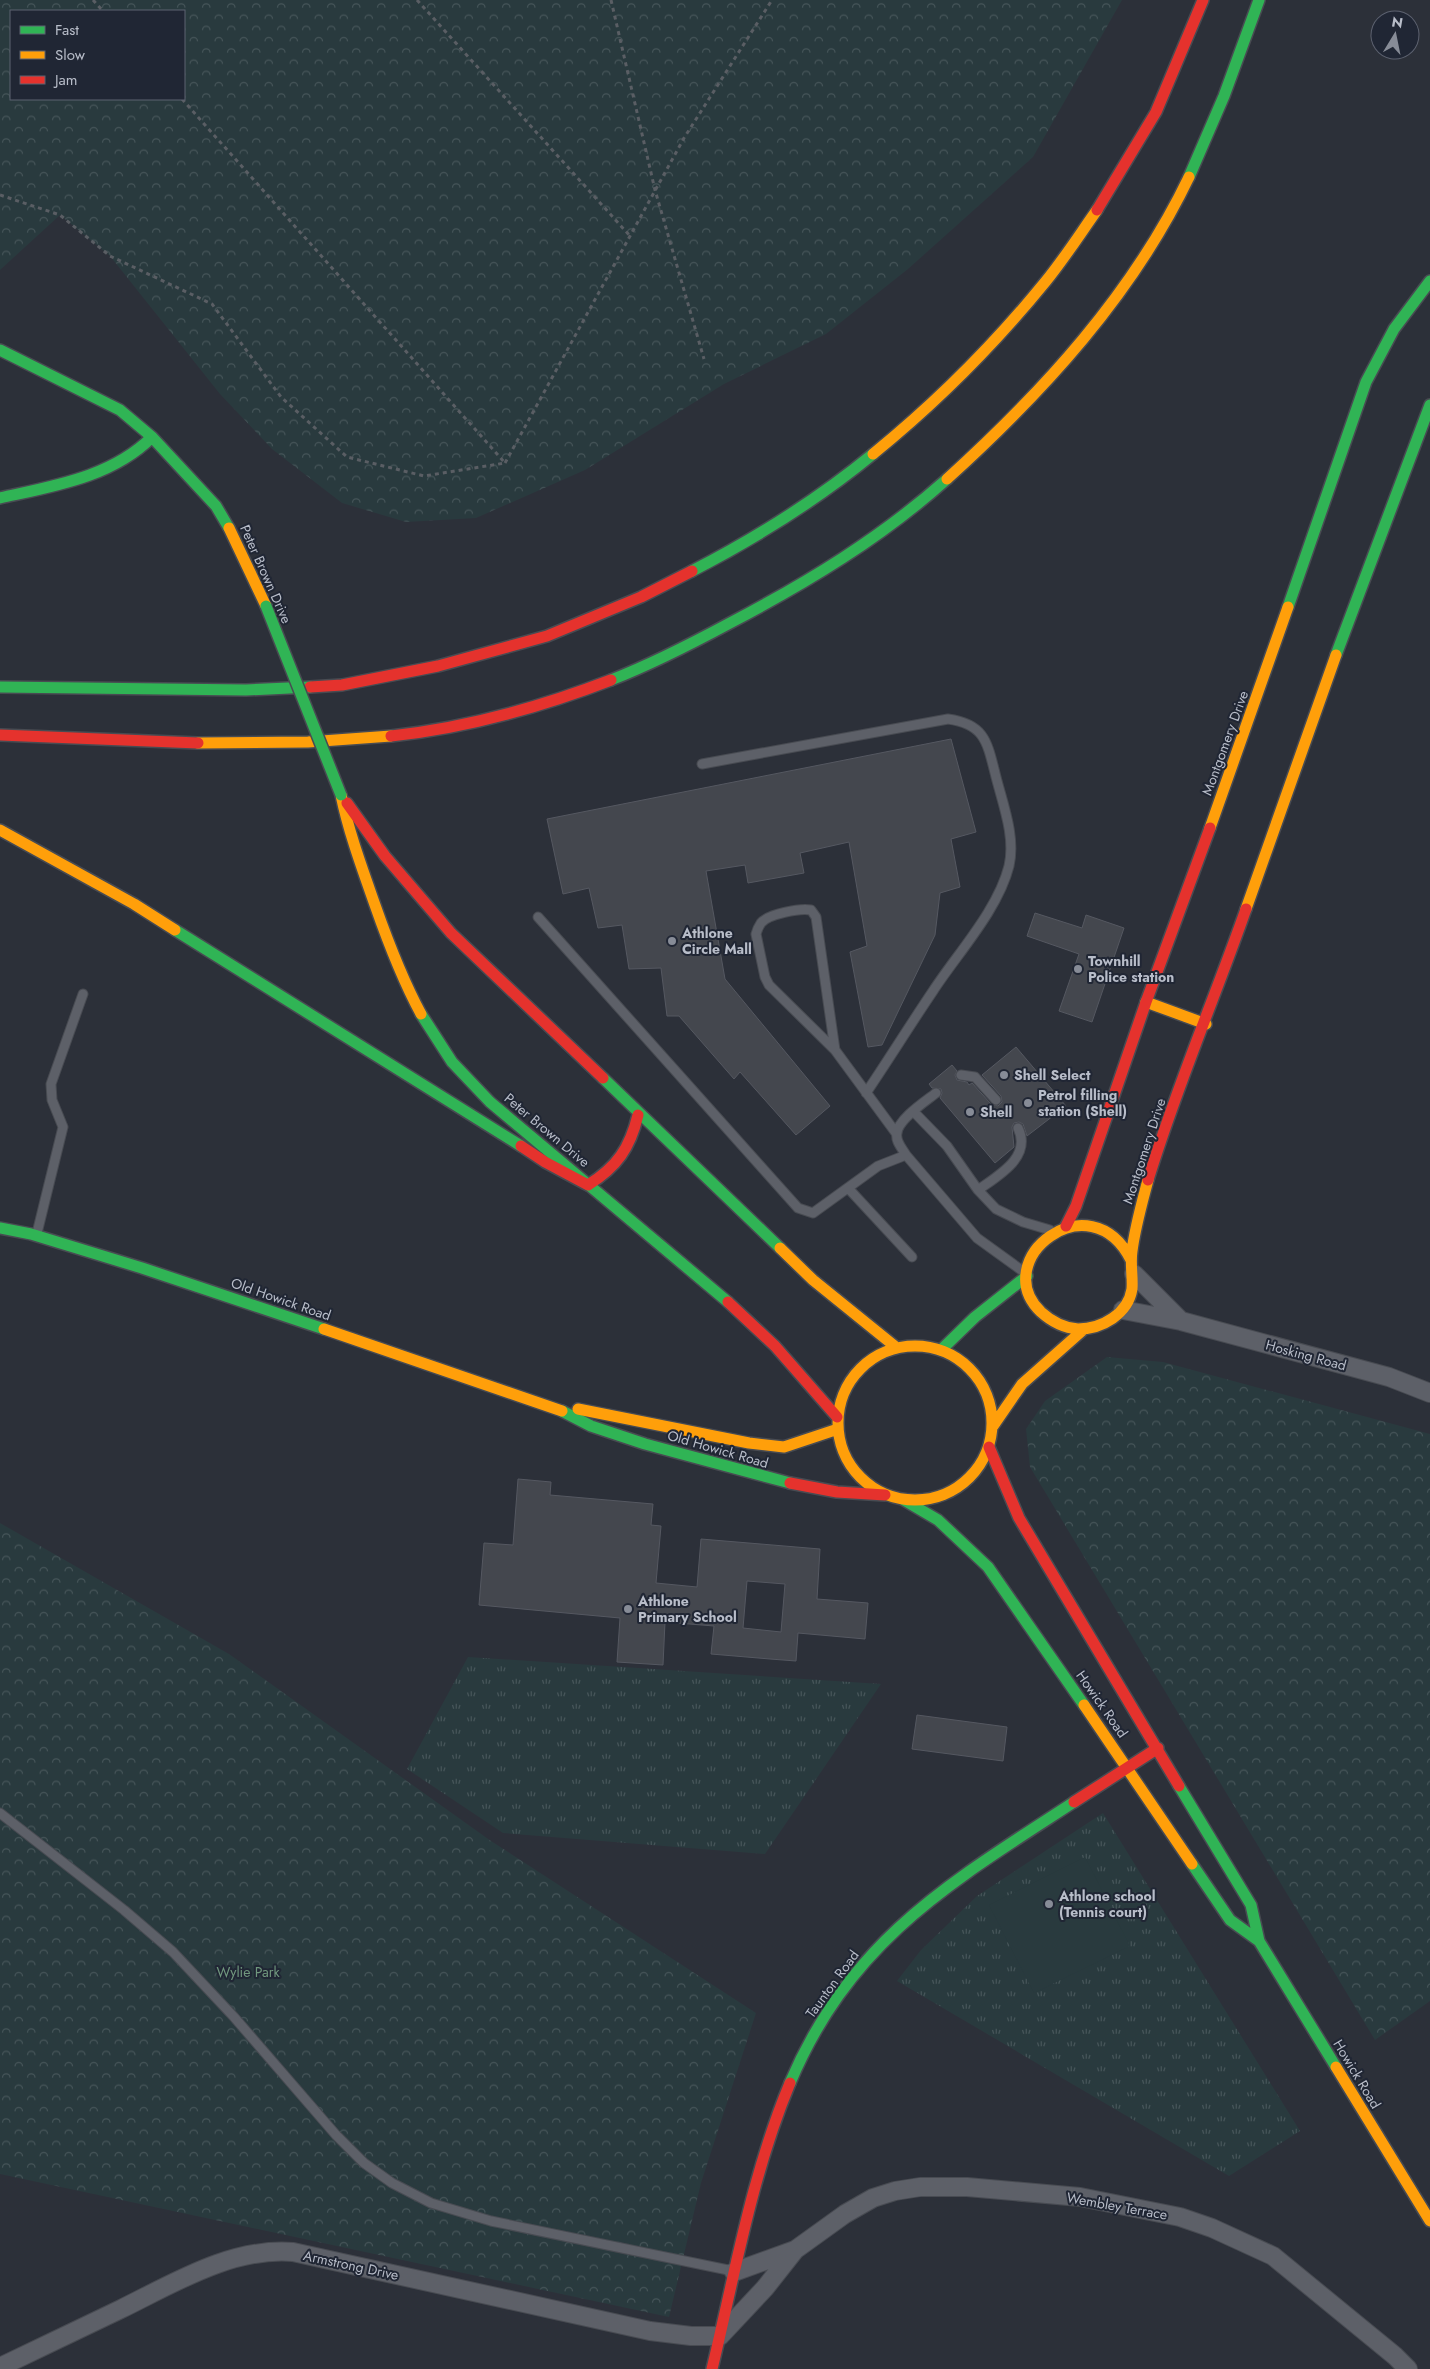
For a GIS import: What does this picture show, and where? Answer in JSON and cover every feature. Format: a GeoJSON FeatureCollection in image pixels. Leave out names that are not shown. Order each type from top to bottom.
{"type":"FeatureCollection","features":[{"type":"Feature","properties":{"kind":"main road"},"geometry":{"type":"LineString","coordinates":[[0,687],[246,690],[352,683],[438,666],[547,636],[641,597],[742,545],[835,485],[910,424],[984,353],[1047,280],[1109,193],[1156,112],[1203,0]]}},
{"type":"Feature","properties":{"kind":"main road"},"geometry":{"type":"LineString","coordinates":[[0,735],[255,743],[318,741],[407,734],[497,717],[610,681],[709,634],[801,586],[881,533],[951,475],[1009,421],[1089,336],[1150,248],[1193,167],[1233,77],[1259,0]]}},
{"type":"Feature","properties":{"kind":"main road","name":"Montgomery Drive"},"geometry":{"type":"LineString","coordinates":[[1066,1226],[1085,1182],[1146,1002],[1249,722],[1366,382],[1387,339],[1408,306],[1430,281]]}},
{"type":"Feature","properties":{"kind":"main road","name":"Peter Brown Drive"},"geometry":{"type":"LineString","coordinates":[[0,350],[120,410],[152,437],[216,506],[236,539],[266,606],[341,794],[347,830],[383,928],[426,1024],[452,1062],[485,1098],[707,1282],[813,1385],[838,1423]]}},
{"type":"Feature","properties":{"kind":"main road","name":"Montgomery Drive"},"geometry":{"type":"LineString","coordinates":[[1132,1267],[1139,1218],[1161,1140],[1206,1024],[1317,705],[1430,405]]}},
{"type":"Feature","properties":{"kind":"main road"},"geometry":{"type":"LineString","coordinates":[[0,498],[44,489],[111,466],[129,457],[152,437]]}},
{"type":"Feature","properties":{"kind":"main road","name":"Peter Brown Drive"},"geometry":{"type":"LineString","coordinates":[[341,794],[385,856],[451,933],[638,1115],[676,1147],[814,1280],[896,1348]]}},
{"type":"Feature","properties":{"kind":"main road"},"geometry":{"type":"LineString","coordinates":[[0,830],[134,904],[489,1125],[545,1162],[588,1185],[603,1177],[623,1158],[635,1131],[638,1115]]}},
{"type":"Feature","properties":{"kind":"main road"},"geometry":{"type":"LineString","coordinates":[[1146,1002],[1206,1024]]}},
{"type":"Feature","properties":{"kind":"main road"},"geometry":{"type":"LineString","coordinates":[[1086,1224],[1105,1230],[1121,1242],[1132,1267],[1132,1293],[1123,1310],[1106,1325],[1083,1330],[1066,1328],[1050,1321],[1037,1308],[1029,1293],[1027,1274],[1031,1256],[1040,1242],[1054,1231],[1066,1226],[1086,1224]]}},
{"type":"Feature","properties":{"kind":"main road","name":"Old Howick Road"},"geometry":{"type":"LineString","coordinates":[[0,1228],[36,1236],[142,1268],[551,1406],[592,1426],[645,1444],[774,1480],[837,1492],[885,1495]]}},
{"type":"Feature","properties":{"kind":"main road"},"geometry":{"type":"LineString","coordinates":[[941,1350],[981,1312],[1027,1274]]}},
{"type":"Feature","properties":{"kind":"main road"},"geometry":{"type":"LineString","coordinates":[[993,1426],[1014,1392],[1031,1374],[1083,1330]]}},
{"type":"Feature","properties":{"kind":"main road"},"geometry":{"type":"LineString","coordinates":[[919,1346],[941,1350],[963,1362],[980,1380],[990,1402],[993,1426],[989,1447],[980,1467],[965,1483],[953,1490],[925,1500],[904,1500],[885,1495],[867,1484],[852,1469],[842,1450],[838,1423],[843,1394],[856,1373],[874,1357],[896,1348],[919,1346]]}},
{"type":"Feature","properties":{"kind":"main road","name":"Old Howick Road"},"geometry":{"type":"LineString","coordinates":[[551,1406],[590,1410],[731,1440],[784,1447],[838,1423]]}},
{"type":"Feature","properties":{"kind":"main road","name":"Howick Road"},"geometry":{"type":"LineString","coordinates":[[989,1447],[1004,1487],[1019,1518],[1251,1905],[1259,1941],[1430,2221]]}},
{"type":"Feature","properties":{"kind":"main road","name":"Howick Road"},"geometry":{"type":"LineString","coordinates":[[904,1500],[938,1520],[988,1567],[1128,1767],[1230,1920],[1259,1941]]}},
{"type":"Feature","properties":{"kind":"main road","name":"Taunton Road"},"geometry":{"type":"LineString","coordinates":[[712,2369],[734,2272],[772,2129],[795,2073],[823,2019],[860,1968],[888,1936],[942,1890],[1158,1748]]}},
{"type":"Feature","properties":{"kind":"street","name":"Hosking Road"},"geometry":{"type":"LineString","coordinates":[[1132,1267],[1181,1321]]}},
{"type":"Feature","properties":{"kind":"street","name":"Hosking Road"},"geometry":{"type":"LineString","coordinates":[[1123,1310],[1181,1321],[1389,1378],[1430,1392]]}},
{"type":"Feature","properties":{"kind":"street","name":"Wembley Terrace"},"geometry":{"type":"LineString","coordinates":[[734,2272],[795,2250],[845,2214],[873,2198],[920,2187],[967,2187],[1080,2198],[1180,2217],[1212,2228],[1273,2256],[1395,2356],[1408,2369]]}},
{"type":"Feature","properties":{"kind":"street","name":"Wembley Terrace"},"geometry":{"type":"LineString","coordinates":[[720,2336],[765,2288],[795,2250]]}},
{"type":"Feature","properties":{"kind":"street","name":"Armstrong Drive"},"geometry":{"type":"LineString","coordinates":[[0,2367],[195,2273],[250,2254],[278,2251],[331,2259],[550,2311],[650,2331],[691,2336],[720,2336]]}},
{"type":"Feature","properties":{"kind":"lane"},"geometry":{"type":"LineString","coordinates":[[702,764],[948,719],[963,721],[977,729],[988,744],[1011,842],[1009,865],[999,891],[962,953],[933,990],[866,1092]]}},
{"type":"Feature","properties":{"kind":"lane"},"geometry":{"type":"LineString","coordinates":[[835,1050],[816,917],[811,910],[802,909],[771,917],[762,922],[756,934],[765,977],[769,985],[835,1050],[896,1133]]}},
{"type":"Feature","properties":{"kind":"lane"},"geometry":{"type":"LineString","coordinates":[[538,916],[798,1208],[813,1213],[878,1166],[906,1155]]}},
{"type":"Feature","properties":{"kind":"lane"},"geometry":{"type":"LineString","coordinates":[[36,1236],[62,1127],[52,1100],[51,1084],[83,994]]}},
{"type":"Feature","properties":{"kind":"lane"},"geometry":{"type":"LineString","coordinates":[[961,1075],[975,1077],[996,1100]]}},
{"type":"Feature","properties":{"kind":"lane"},"geometry":{"type":"LineString","coordinates":[[936,1093],[913,1111],[898,1127],[896,1133],[897,1142],[977,1238],[1027,1274]]}},
{"type":"Feature","properties":{"kind":"lane"},"geometry":{"type":"LineString","coordinates":[[913,1111],[947,1146],[978,1190],[996,1208],[1010,1216],[1054,1231]]}},
{"type":"Feature","properties":{"kind":"lane"},"geometry":{"type":"LineString","coordinates":[[978,1190],[1000,1174],[1018,1154],[1022,1140],[1018,1128]]}},
{"type":"Feature","properties":{"kind":"lane"},"geometry":{"type":"LineString","coordinates":[[848,1188],[912,1257]]}},
{"type":"Feature","properties":{"kind":"lane"},"geometry":{"type":"LineString","coordinates":[[0,1813],[124,1910],[173,1952],[234,2017],[336,2135],[364,2163],[392,2183],[431,2203],[492,2221],[734,2272]]}},
{"type":"Feature","properties":{"kind":"path"},"geometry":{"type":"LineString","coordinates":[[93,0],[102,10]]}},
{"type":"Feature","properties":{"kind":"path"},"geometry":{"type":"LineString","coordinates":[[417,0],[630,236]]}},
{"type":"Feature","properties":{"kind":"path"},"geometry":{"type":"LineString","coordinates":[[611,0],[655,190],[704,359]]}},
{"type":"Feature","properties":{"kind":"path"},"geometry":{"type":"LineString","coordinates":[[505,463],[684,138],[772,0]]}},
{"type":"Feature","properties":{"kind":"path"},"geometry":{"type":"LineString","coordinates":[[183,100],[505,463]]}},
{"type":"Feature","properties":{"kind":"path"},"geometry":{"type":"LineString","coordinates":[[0,195],[60,215],[110,256],[212,304],[281,397],[347,457],[424,476],[505,463]]}},
{"type":"Feature","properties":{"kind":"green space"},"geometry":{"type":"Polygon","coordinates":[[[0,0],[1122,0],[1033,157],[908,269],[826,334],[724,384],[585,470],[476,518],[406,522],[342,503],[272,449],[220,394],[110,256],[60,215],[0,270],[0,0]]]}},
{"type":"Feature","properties":{"kind":"green space"},"geometry":{"type":"Polygon","coordinates":[[[1107,1357],[1163,1362],[1430,1434],[1430,2001],[1375,2040],[1030,1467],[1026,1429],[1045,1401],[1107,1357]]]}},
{"type":"Feature","properties":{"kind":"green space","name":"Wylie Park"},"geometry":{"type":"Polygon","coordinates":[[[0,1523],[229,1654],[491,1841],[756,2013],[701,2183],[669,2317],[0,2174],[0,1523]]]}},
{"type":"Feature","properties":{"kind":"green space"},"geometry":{"type":"Polygon","coordinates":[[[468,1657],[881,1684],[765,1854],[503,1833],[407,1769],[468,1657]]]}},
{"type":"Feature","properties":{"kind":"green space"},"geometry":{"type":"Polygon","coordinates":[[[1103,1813],[1300,2131],[1229,2176],[897,1981],[921,1950],[977,1896],[1103,1813]]]}},
{"type":"Feature","properties":{"kind":"green space"},"geometry":{"type":"Polygon","coordinates":[[[1085,1857],[1130,1946],[1034,1993],[989,1905],[1085,1857]]]}},
{"type":"Feature","properties":{"kind":"building","name":"Athlone Circle Mall"},"geometry":{"type":"Polygon","coordinates":[[[951,739],[976,832],[951,839],[960,887],[940,893],[935,935],[882,1045],[868,1047],[850,952],[867,946],[849,842],[800,853],[804,873],[748,883],[745,865],[706,871],[725,979],[830,1106],[796,1135],[740,1072],[734,1079],[679,1016],[667,1016],[661,968],[629,969],[622,925],[598,928],[589,888],[563,894],[547,819],[951,739]]]}},
{"type":"Feature","properties":{"kind":"building"},"geometry":{"type":"Polygon","coordinates":[[[1035,913],[1082,928],[1086,915],[1124,928],[1092,1022],[1059,1011],[1079,954],[1027,936],[1035,913]]]}},
{"type":"Feature","properties":{"kind":"building","name":"Petrol filling station (Shell)"},"geometry":{"type":"Polygon","coordinates":[[[1016,1047],[1066,1106],[1027,1136],[1023,1124],[1019,1122],[1014,1123],[1012,1127],[1014,1147],[995,1163],[940,1098],[941,1089],[932,1088],[929,1084],[952,1065],[957,1071],[955,1075],[957,1080],[967,1082],[969,1085],[972,1083],[991,1104],[998,1106],[1002,1102],[1001,1096],[982,1075],[1016,1047]]]}},
{"type":"Feature","properties":{"kind":"building"},"geometry":{"type":"Polygon","coordinates":[[[518,1479],[551,1482],[550,1495],[653,1504],[651,1525],[661,1526],[656,1583],[697,1587],[701,1539],[820,1549],[817,1599],[868,1603],[865,1639],[798,1633],[796,1661],[711,1654],[714,1626],[665,1622],[663,1665],[617,1662],[620,1618],[479,1605],[484,1543],[513,1545],[518,1479]],[[747,1581],[743,1628],[781,1632],[785,1584],[747,1581]]]}},
{"type":"Feature","properties":{"kind":"building"},"geometry":{"type":"Polygon","coordinates":[[[917,1715],[1007,1727],[1003,1761],[912,1749],[917,1715]]]}},
{"type":"Feature","properties":{"kind":"traffic: fast"},"geometry":{"type":"LineString","coordinates":[[1189,177],[1224,96],[1259,0]]}},
{"type":"Feature","properties":{"kind":"traffic: fast"},"geometry":{"type":"LineString","coordinates":[[1288,607],[1366,382],[1394,329],[1430,281]]}},
{"type":"Feature","properties":{"kind":"traffic: fast"},"geometry":{"type":"LineString","coordinates":[[0,350],[120,410],[152,437],[216,506],[229,528]]}},
{"type":"Feature","properties":{"kind":"traffic: fast"},"geometry":{"type":"LineString","coordinates":[[1336,655],[1430,405]]}},
{"type":"Feature","properties":{"kind":"traffic: fast"},"geometry":{"type":"LineString","coordinates":[[0,498],[61,484],[101,471],[136,451],[152,437]]}},
{"type":"Feature","properties":{"kind":"traffic: fast"},"geometry":{"type":"LineString","coordinates":[[692,571],[808,503],[873,454]]}},
{"type":"Feature","properties":{"kind":"traffic: fast"},"geometry":{"type":"LineString","coordinates":[[611,680],[701,639],[816,575],[896,521],[947,479]]}},
{"type":"Feature","properties":{"kind":"traffic: fast"},"geometry":{"type":"LineString","coordinates":[[266,606],[341,795]]}},
{"type":"Feature","properties":{"kind":"traffic: fast"},"geometry":{"type":"LineString","coordinates":[[0,687],[246,690],[310,687]]}},
{"type":"Feature","properties":{"kind":"traffic: fast"},"geometry":{"type":"LineString","coordinates":[[175,930],[521,1146]]}},
{"type":"Feature","properties":{"kind":"traffic: fast"},"geometry":{"type":"LineString","coordinates":[[421,1014],[452,1062],[490,1102],[728,1302]]}},
{"type":"Feature","properties":{"kind":"traffic: fast"},"geometry":{"type":"LineString","coordinates":[[603,1078],[780,1248]]}},
{"type":"Feature","properties":{"kind":"traffic: fast"},"geometry":{"type":"LineString","coordinates":[[0,1228],[31,1234],[142,1268],[324,1329]]}},
{"type":"Feature","properties":{"kind":"traffic: fast"},"geometry":{"type":"LineString","coordinates":[[941,1350],[975,1317],[1027,1276]]}},
{"type":"Feature","properties":{"kind":"traffic: fast"},"geometry":{"type":"LineString","coordinates":[[562,1411],[591,1426],[645,1444],[790,1483]]}},
{"type":"Feature","properties":{"kind":"traffic: fast"},"geometry":{"type":"LineString","coordinates":[[904,1500],[938,1520],[988,1567],[1084,1705]]}},
{"type":"Feature","properties":{"kind":"traffic: fast"},"geometry":{"type":"LineString","coordinates":[[1179,1786],[1251,1905],[1259,1941],[1336,2067]]}},
{"type":"Feature","properties":{"kind":"traffic: fast"},"geometry":{"type":"LineString","coordinates":[[790,2083],[815,2033],[843,1990],[874,1952],[908,1919],[946,1889],[1074,1802]]}},
{"type":"Feature","properties":{"kind":"traffic: fast"},"geometry":{"type":"LineString","coordinates":[[1192,1864],[1230,1920],[1259,1941]]}},
{"type":"Feature","properties":{"kind":"traffic: slow"},"geometry":{"type":"LineString","coordinates":[[947,479],[1017,412],[1083,339],[1141,261],[1189,177]]}},
{"type":"Feature","properties":{"kind":"traffic: slow"},"geometry":{"type":"LineString","coordinates":[[873,454],[920,414],[1006,328],[1053,273],[1097,210]]}},
{"type":"Feature","properties":{"kind":"traffic: slow"},"geometry":{"type":"LineString","coordinates":[[229,528],[266,606]]}},
{"type":"Feature","properties":{"kind":"traffic: slow"},"geometry":{"type":"LineString","coordinates":[[1210,828],[1288,607]]}},
{"type":"Feature","properties":{"kind":"traffic: slow"},"geometry":{"type":"LineString","coordinates":[[1246,909],[1336,655]]}},
{"type":"Feature","properties":{"kind":"traffic: slow"},"geometry":{"type":"LineString","coordinates":[[198,743],[308,742],[391,736]]}},
{"type":"Feature","properties":{"kind":"traffic: slow"},"geometry":{"type":"LineString","coordinates":[[341,795],[356,850],[390,947],[421,1014]]}},
{"type":"Feature","properties":{"kind":"traffic: slow"},"geometry":{"type":"LineString","coordinates":[[0,830],[134,904],[175,930]]}},
{"type":"Feature","properties":{"kind":"traffic: slow"},"geometry":{"type":"LineString","coordinates":[[1146,1002],[1206,1024]]}},
{"type":"Feature","properties":{"kind":"traffic: slow"},"geometry":{"type":"LineString","coordinates":[[1131,1260],[1113,1237],[1092,1227],[1070,1227],[1050,1236],[1035,1251],[1027,1271],[1028,1292],[1041,1312],[1049,1319],[1063,1326],[1078,1329],[1096,1326],[1105,1323],[1119,1313],[1130,1298],[1132,1289],[1131,1261],[1133,1242],[1148,1180]]}},
{"type":"Feature","properties":{"kind":"traffic: slow"},"geometry":{"type":"LineString","coordinates":[[780,1248],[813,1280],[897,1348]]}},
{"type":"Feature","properties":{"kind":"traffic: slow"},"geometry":{"type":"LineString","coordinates":[[324,1329],[562,1411]]}},
{"type":"Feature","properties":{"kind":"traffic: slow"},"geometry":{"type":"LineString","coordinates":[[993,1426],[1022,1384],[1083,1330]]}},
{"type":"Feature","properties":{"kind":"traffic: slow"},"geometry":{"type":"LineString","coordinates":[[915,1346],[930,1347],[945,1352],[970,1368],[986,1393],[991,1408],[992,1423],[991,1438],[986,1453],[970,1478],[945,1494],[930,1499],[915,1500],[900,1499],[885,1494],[860,1478],[844,1453],[839,1438],[838,1423],[839,1408],[844,1393],[860,1368],[885,1352],[900,1347],[915,1346]]}},
{"type":"Feature","properties":{"kind":"traffic: slow"},"geometry":{"type":"LineString","coordinates":[[578,1409],[749,1443],[784,1447],[838,1429]]}},
{"type":"Feature","properties":{"kind":"traffic: slow"},"geometry":{"type":"LineString","coordinates":[[1084,1705],[1192,1864]]}},
{"type":"Feature","properties":{"kind":"traffic: slow"},"geometry":{"type":"LineString","coordinates":[[1336,2067],[1430,2221]]}},
{"type":"Feature","properties":{"kind":"traffic: jam"},"geometry":{"type":"LineString","coordinates":[[1097,210],[1156,112],[1203,0]]}},
{"type":"Feature","properties":{"kind":"traffic: jam"},"geometry":{"type":"LineString","coordinates":[[310,687],[342,685],[438,666],[547,636],[641,597],[692,571]]}},
{"type":"Feature","properties":{"kind":"traffic: jam"},"geometry":{"type":"LineString","coordinates":[[391,736],[447,728],[503,715],[558,699],[611,680]]}},
{"type":"Feature","properties":{"kind":"traffic: jam"},"geometry":{"type":"LineString","coordinates":[[0,735],[198,743]]}},
{"type":"Feature","properties":{"kind":"traffic: jam"},"geometry":{"type":"LineString","coordinates":[[347,803],[385,856],[451,933],[603,1078]]}},
{"type":"Feature","properties":{"kind":"traffic: jam"},"geometry":{"type":"LineString","coordinates":[[1066,1226],[1076,1206],[1146,1002],[1210,828]]}},
{"type":"Feature","properties":{"kind":"traffic: jam"},"geometry":{"type":"LineString","coordinates":[[1148,1180],[1246,909]]}},
{"type":"Feature","properties":{"kind":"traffic: jam"},"geometry":{"type":"LineString","coordinates":[[521,1146],[545,1162],[588,1185],[607,1171],[621,1156],[631,1137],[638,1115]]}},
{"type":"Feature","properties":{"kind":"traffic: jam"},"geometry":{"type":"LineString","coordinates":[[728,1302],[775,1346],[837,1417]]}},
{"type":"Feature","properties":{"kind":"traffic: jam"},"geometry":{"type":"LineString","coordinates":[[989,1447],[1019,1518],[1179,1786]]}},
{"type":"Feature","properties":{"kind":"traffic: jam"},"geometry":{"type":"LineString","coordinates":[[790,1483],[837,1492],[885,1495]]}},
{"type":"Feature","properties":{"kind":"traffic: jam"},"geometry":{"type":"LineString","coordinates":[[1074,1802],[1158,1748]]}},
{"type":"Feature","properties":{"kind":"traffic: jam"},"geometry":{"type":"LineString","coordinates":[[712,2369],[755,2188],[765,2153],[790,2083]]}},
{"type":"Feature","properties":{"kind":"place","name":"Athlone Circle Mall"},"geometry":{"type":"Point","coordinates":[672,941]}},
{"type":"Feature","properties":{"kind":"place","name":"Townhill Police station"},"geometry":{"type":"Point","coordinates":[1078,969]}},
{"type":"Feature","properties":{"kind":"place","name":"Shell Select"},"geometry":{"type":"Point","coordinates":[1004,1075]}},
{"type":"Feature","properties":{"kind":"place","name":"Petrol filling station (Shell)"},"geometry":{"type":"Point","coordinates":[1028,1103]}},
{"type":"Feature","properties":{"kind":"place","name":"Shell"},"geometry":{"type":"Point","coordinates":[970,1112]}},
{"type":"Feature","properties":{"kind":"place","name":"Athlone Primary School"},"geometry":{"type":"Point","coordinates":[628,1609]}},
{"type":"Feature","properties":{"kind":"place","name":"Athlone school (Tennis court)"},"geometry":{"type":"Point","coordinates":[1049,1904]}}]}
